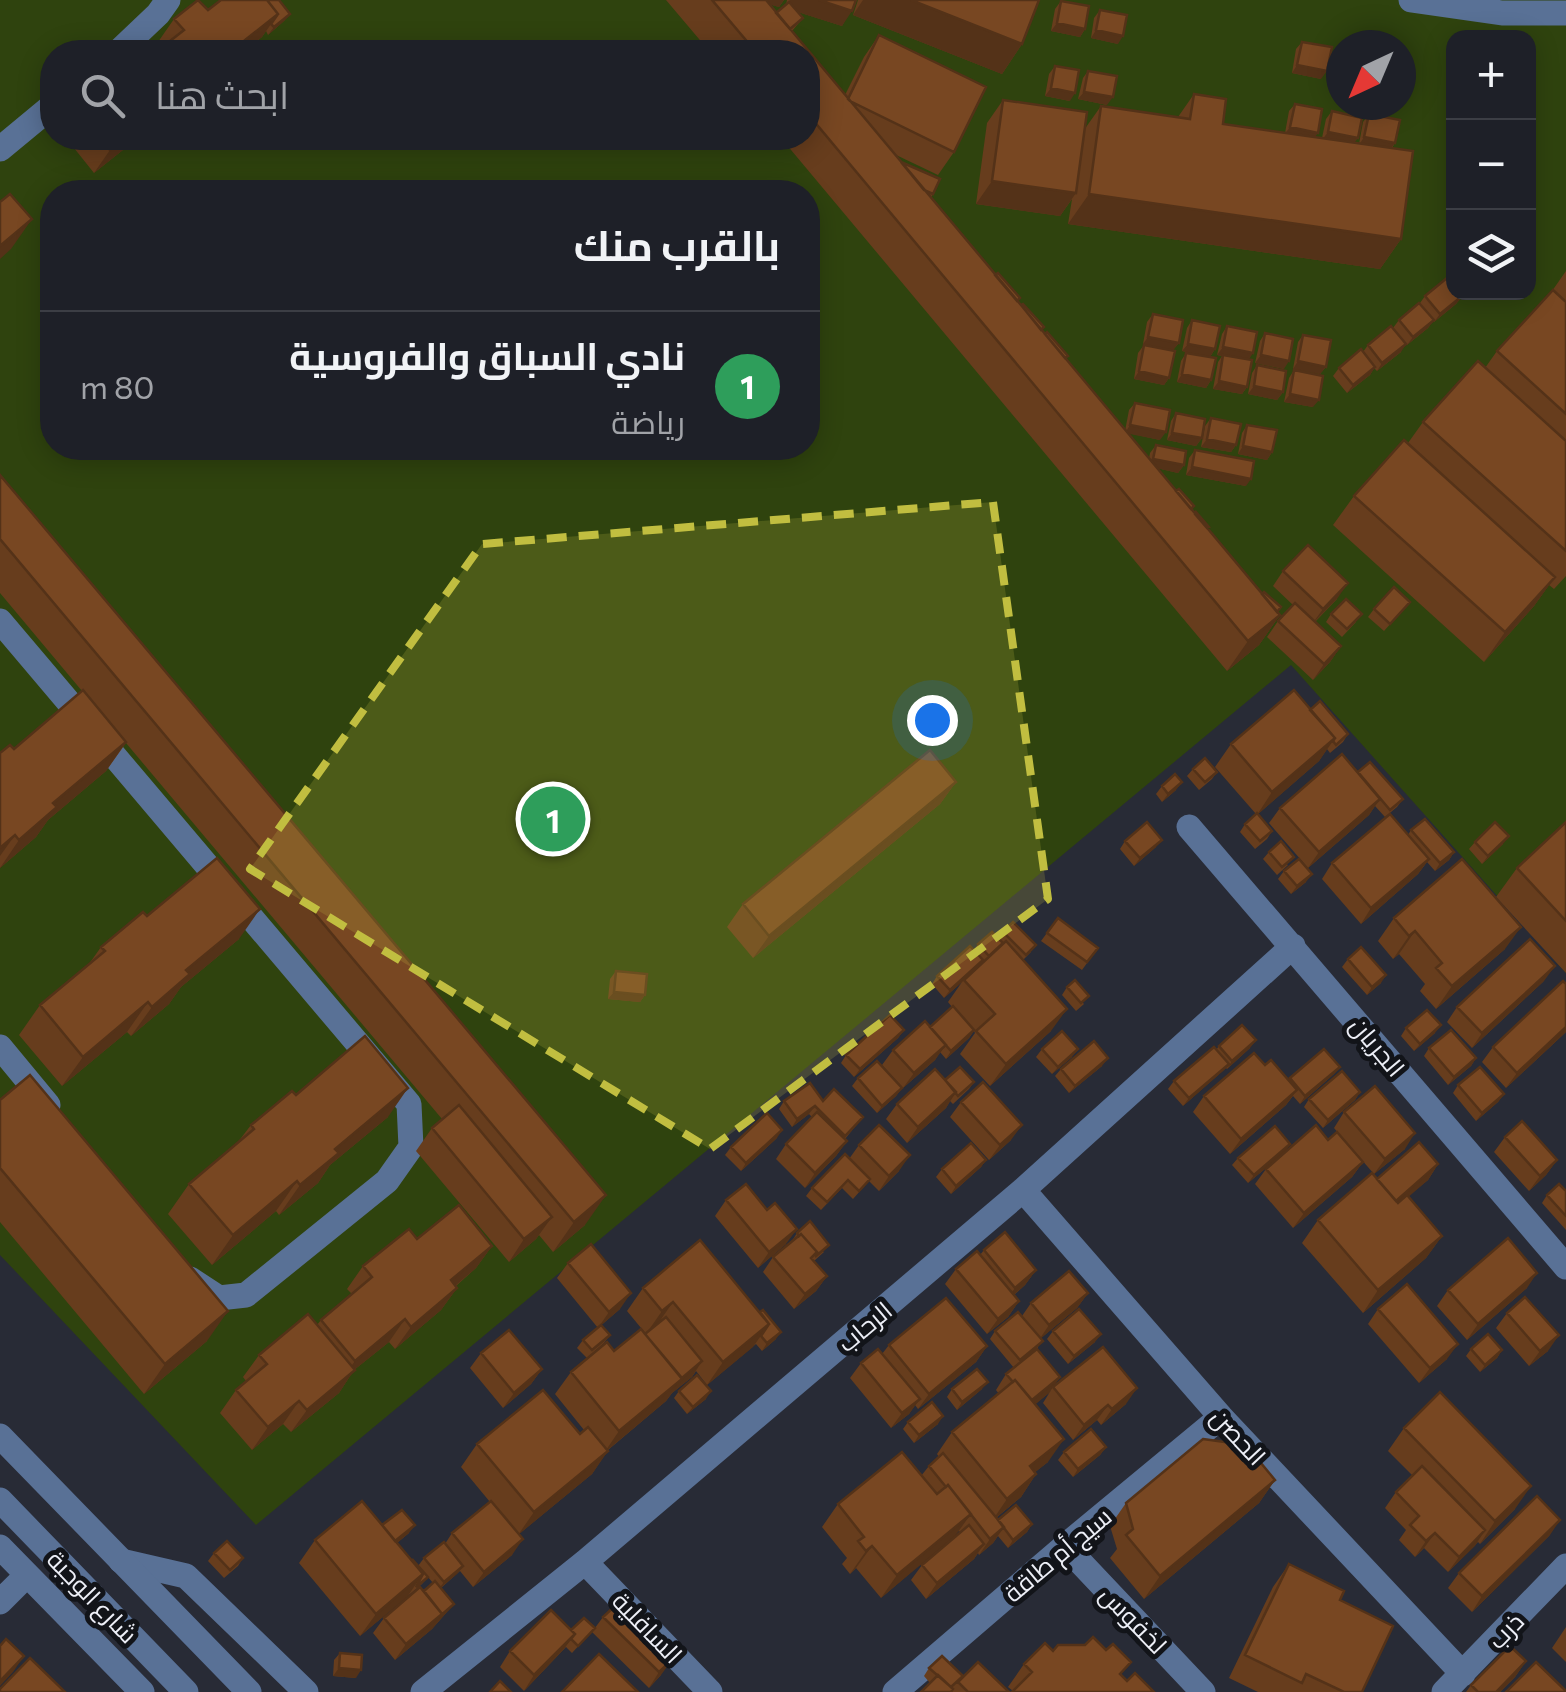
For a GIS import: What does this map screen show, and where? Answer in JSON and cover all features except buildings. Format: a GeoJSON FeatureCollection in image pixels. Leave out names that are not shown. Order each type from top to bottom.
{"type":"FeatureCollection","features":[{"type":"Feature","properties":{"kind":"street"},"geometry":{"type":"LineString","coordinates":[[131,40],[168,0]]}},
{"type":"Feature","properties":{"kind":"street"},"geometry":{"type":"LineString","coordinates":[[1411,0],[1502,14],[1566,13]]}},
{"type":"Feature","properties":{"kind":"street"},"geometry":{"type":"LineString","coordinates":[[0,149],[40,116]]}},
{"type":"Feature","properties":{"kind":"street"},"geometry":{"type":"LineString","coordinates":[[0,621],[408,1104],[411,1147],[387,1180],[246,1295],[219,1298],[193,1282],[169,1252]]}},
{"type":"Feature","properties":{"kind":"street","name":"الجريان"},"geometry":{"type":"LineString","coordinates":[[1189,827],[1566,1267]]}},
{"type":"Feature","properties":{"kind":"street","name":"الرحاب"},"geometry":{"type":"LineString","coordinates":[[423,1692],[585,1562],[1023,1190],[1293,946]]}},
{"type":"Feature","properties":{"kind":"street"},"geometry":{"type":"LineString","coordinates":[[0,1047],[60,1120]]}},
{"type":"Feature","properties":{"kind":"street","name":"الحصن"},"geometry":{"type":"LineString","coordinates":[[1023,1190],[1221,1417],[1463,1674]]}},
{"type":"Feature","properties":{"kind":"street","name":"سيج أم طاقة"},"geometry":{"type":"LineString","coordinates":[[895,1692],[1221,1417]]}},
{"type":"Feature","properties":{"kind":"street","name":"شارع الوجبة"},"geometry":{"type":"LineString","coordinates":[[0,1436],[249,1692]]}},
{"type":"Feature","properties":{"kind":"street","name":"شارع الوجبة"},"geometry":{"type":"LineString","coordinates":[[0,1500],[186,1692]]}},
{"type":"Feature","properties":{"kind":"street","name":"لخفوس"},"geometry":{"type":"LineString","coordinates":[[1065,1546],[1203,1692]]}},
{"type":"Feature","properties":{"kind":"street","name":"شارع الوجبة"},"geometry":{"type":"LineString","coordinates":[[0,1547],[142,1692]]}},
{"type":"Feature","properties":{"kind":"street","name":"شارع الوجبة"},"geometry":{"type":"LineString","coordinates":[[121,1561],[186,1576],[306,1692]]}},
{"type":"Feature","properties":{"kind":"street","name":"السافلية"},"geometry":{"type":"LineString","coordinates":[[585,1562],[710,1692]]}},
{"type":"Feature","properties":{"kind":"street","name":"ذرب"},"geometry":{"type":"LineString","coordinates":[[1444,1692],[1566,1566]]}},
{"type":"Feature","properties":{"kind":"street"},"geometry":{"type":"LineString","coordinates":[[0,1602],[28,1575]]}},
{"type":"Feature","properties":{"kind":"highlighted area"},"geometry":{"type":"Polygon","coordinates":[[[993,502],[1048,899],[710,1149],[250,869],[482,544],[993,502]]]}},
{"type":"Feature","properties":{"kind":"green space"},"geometry":{"type":"Polygon","coordinates":[[[0,0],[1566,0],[1566,973],[1291,665],[256,1525],[0,1255],[0,0]]]}},
{"type":"Feature","properties":{"kind":"place","name":"نادي السباق والفروسية"},"geometry":{"type":"Point","coordinates":[553,819]}}]}
